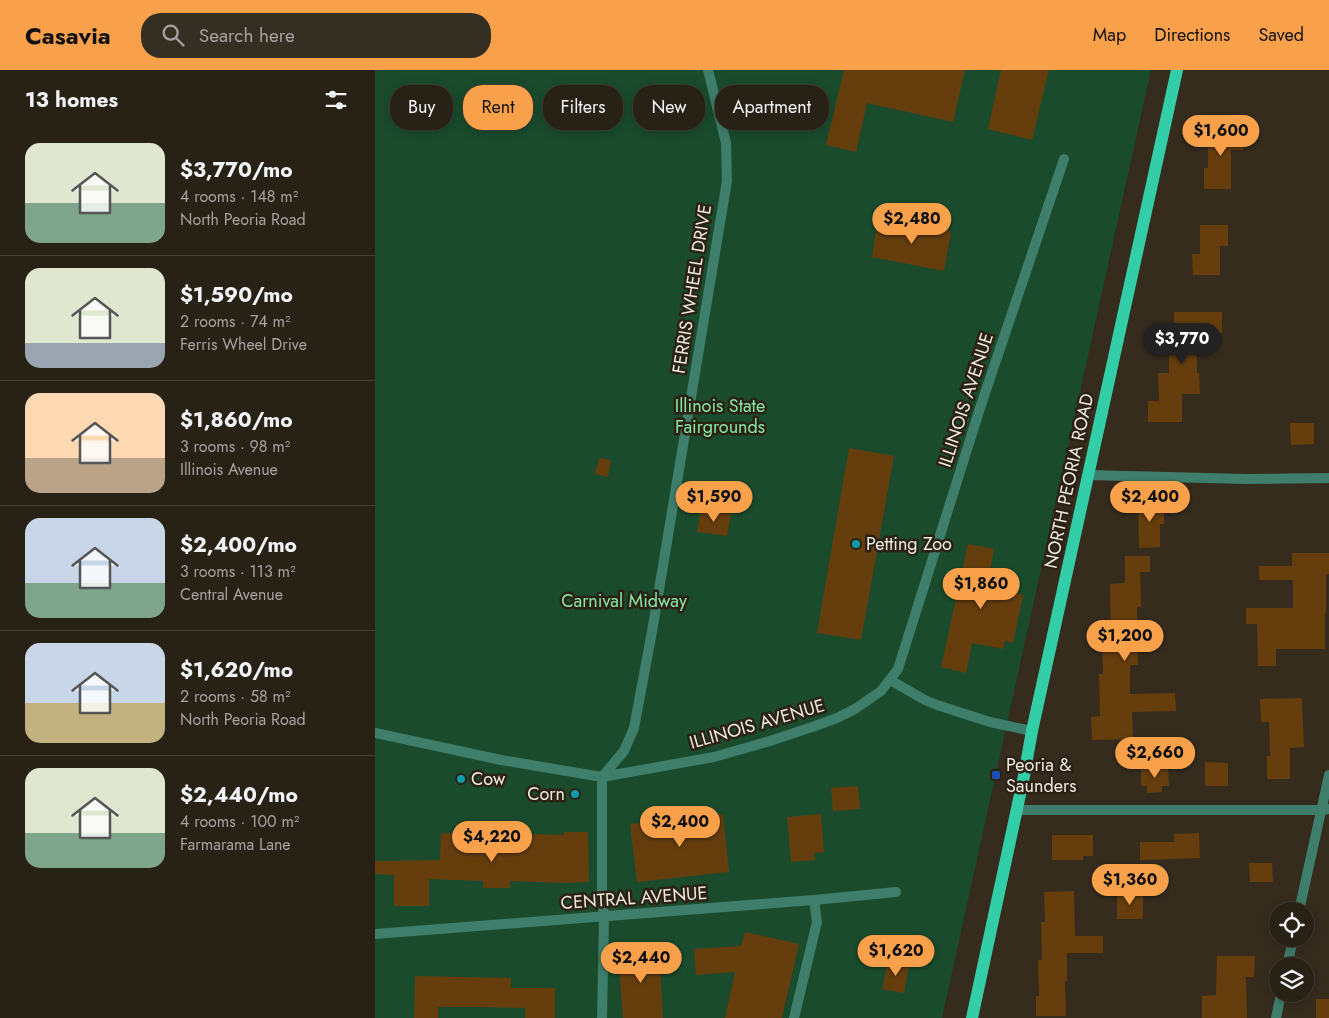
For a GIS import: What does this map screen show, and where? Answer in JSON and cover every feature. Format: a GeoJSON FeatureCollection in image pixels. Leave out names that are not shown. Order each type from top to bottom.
{"type":"FeatureCollection","features":[{"type":"Feature","properties":{"kind":"main road","name":"NORTH PEORIA ROAD"},"geometry":{"type":"LineString","coordinates":[[972,1018],[1032,731],[1177,70]]}},
{"type":"Feature","properties":{"kind":"street","name":"FERRIS WHEEL DRIVE"},"geometry":{"type":"LineString","coordinates":[[602,777],[623,751],[635,728],[727,181],[726,143],[708,70]]}},
{"type":"Feature","properties":{"kind":"street","name":"ILLINOIS AVENUE"},"geometry":{"type":"LineString","coordinates":[[375,733],[492,758],[602,777],[714,757],[771,741],[837,718],[855,709],[881,691],[898,669],[981,405],[1064,159]]}},
{"type":"Feature","properties":{"kind":"street"},"geometry":{"type":"LineString","coordinates":[[1088,475],[1246,479],[1329,478]]}},
{"type":"Feature","properties":{"kind":"street"},"geometry":{"type":"LineString","coordinates":[[890,680],[937,705],[990,722],[1032,731]]}},
{"type":"Feature","properties":{"kind":"street"},"geometry":{"type":"LineString","coordinates":[[1301,902],[1325,810],[1329,775]]}},
{"type":"Feature","properties":{"kind":"street"},"geometry":{"type":"LineString","coordinates":[[602,777],[602,890],[604,917],[602,1018]]}},
{"type":"Feature","properties":{"kind":"street"},"geometry":{"type":"LineString","coordinates":[[1016,810],[1325,810]]}},
{"type":"Feature","properties":{"kind":"street","name":"CENTRAL AVENUE"},"geometry":{"type":"LineString","coordinates":[[375,934],[896,892]]}},
{"type":"Feature","properties":{"kind":"street"},"geometry":{"type":"LineString","coordinates":[[794,1018],[817,922],[814,900]]}},
{"type":"Feature","properties":{"kind":"street"},"geometry":{"type":"LineString","coordinates":[[1276,1018],[1279,1002]]}},
{"type":"Feature","properties":{"kind":"green space","name":"Illinois State Fairgrounds"},"geometry":{"type":"Polygon","coordinates":[[[375,70],[1151,70],[942,1018],[375,1018],[375,70]]]}},
{"type":"Feature","properties":{"kind":"building"},"geometry":{"type":"Polygon","coordinates":[[[844,70],[965,70],[953,122],[867,103],[856,152],[826,145],[844,70]]]}},
{"type":"Feature","properties":{"kind":"building"},"geometry":{"type":"Polygon","coordinates":[[[1001,70],[1049,70],[1032,140],[988,129],[1001,70]]]}},
{"type":"Feature","properties":{"kind":"building"},"geometry":{"type":"Polygon","coordinates":[[[1208,129],[1243,129],[1243,150],[1231,150],[1231,189],[1204,189],[1204,168],[1208,168],[1208,129]]]}},
{"type":"Feature","properties":{"kind":"building"},"geometry":{"type":"Polygon","coordinates":[[[878,219],[951,231],[944,271],[872,257],[878,219]]]}},
{"type":"Feature","properties":{"kind":"building"},"geometry":{"type":"Polygon","coordinates":[[[1200,225],[1228,225],[1228,246],[1220,246],[1220,275],[1193,275],[1192,254],[1200,254],[1200,225]]]}},
{"type":"Feature","properties":{"kind":"building"},"geometry":{"type":"Polygon","coordinates":[[[1174,312],[1222,312],[1222,333],[1197,333],[1197,373],[1199,373],[1200,394],[1182,394],[1182,422],[1148,422],[1148,401],[1159,401],[1158,373],[1169,373],[1169,348],[1174,347],[1174,312]]]}},
{"type":"Feature","properties":{"kind":"building"},"geometry":{"type":"Polygon","coordinates":[[[1290,423],[1314,423],[1314,444],[1291,445],[1290,423]]]}},
{"type":"Feature","properties":{"kind":"building","name":"Petting Zoo"},"geometry":{"type":"Polygon","coordinates":[[[849,448],[894,456],[861,640],[817,633],[849,448]]]}},
{"type":"Feature","properties":{"kind":"building"},"geometry":{"type":"Polygon","coordinates":[[[599,458],[611,460],[608,477],[595,474],[599,458]]]}},
{"type":"Feature","properties":{"kind":"building"},"geometry":{"type":"Polygon","coordinates":[[[1138,500],[1164,500],[1164,524],[1160,524],[1160,547],[1139,548],[1138,500]]]}},
{"type":"Feature","properties":{"kind":"building"},"geometry":{"type":"Polygon","coordinates":[[[701,509],[731,514],[727,536],[697,532],[701,509]]]}},
{"type":"Feature","properties":{"kind":"building"},"geometry":{"type":"Polygon","coordinates":[[[968,544],[994,549],[989,576],[1019,583],[1016,593],[1023,595],[1013,643],[1005,641],[1003,649],[972,643],[966,673],[941,667],[968,544]]]}},
{"type":"Feature","properties":{"kind":"building"},"geometry":{"type":"Polygon","coordinates":[[[1292,553],[1329,553],[1329,574],[1326,574],[1325,649],[1276,649],[1276,666],[1258,666],[1257,624],[1246,624],[1246,608],[1293,608],[1293,580],[1259,580],[1259,566],[1292,566],[1292,553]]]}},
{"type":"Feature","properties":{"kind":"building"},"geometry":{"type":"Polygon","coordinates":[[[1125,556],[1150,556],[1150,572],[1140,572],[1141,607],[1137,607],[1138,665],[1130,665],[1130,694],[1175,693],[1176,711],[1132,712],[1133,739],[1092,740],[1091,717],[1100,716],[1099,674],[1103,674],[1102,643],[1111,643],[1110,584],[1125,583],[1125,556]]]}},
{"type":"Feature","properties":{"kind":"building"},"geometry":{"type":"Polygon","coordinates":[[[1302,698],[1304,747],[1290,748],[1290,779],[1267,779],[1267,756],[1270,756],[1269,722],[1261,722],[1260,699],[1302,698]]]}},
{"type":"Feature","properties":{"kind":"building"},"geometry":{"type":"Polygon","coordinates":[[[1205,762],[1228,763],[1228,786],[1205,786],[1205,762]]]}},
{"type":"Feature","properties":{"kind":"building"},"geometry":{"type":"Polygon","coordinates":[[[1168,768],[1169,786],[1162,786],[1162,792],[1147,793],[1147,786],[1141,786],[1141,769],[1168,768]]]}},
{"type":"Feature","properties":{"kind":"building"},"geometry":{"type":"Polygon","coordinates":[[[858,786],[860,809],[833,811],[831,788],[858,786]]]}},
{"type":"Feature","properties":{"kind":"building"},"geometry":{"type":"Polygon","coordinates":[[[723,814],[729,872],[637,882],[630,824],[723,814]]]}},
{"type":"Feature","properties":{"kind":"building"},"geometry":{"type":"Polygon","coordinates":[[[821,814],[824,852],[814,853],[815,860],[791,862],[787,817],[821,814]]]}},
{"type":"Feature","properties":{"kind":"building"},"geometry":{"type":"Polygon","coordinates":[[[487,829],[509,830],[509,833],[564,835],[564,832],[588,832],[589,882],[510,881],[510,888],[483,888],[483,881],[429,879],[429,906],[394,906],[394,875],[375,874],[375,861],[440,860],[441,833],[487,834],[487,829]]]}},
{"type":"Feature","properties":{"kind":"building"},"geometry":{"type":"Polygon","coordinates":[[[1199,833],[1200,858],[1140,860],[1140,842],[1174,842],[1174,834],[1199,833]]]}},
{"type":"Feature","properties":{"kind":"building"},"geometry":{"type":"Polygon","coordinates":[[[1052,835],[1093,835],[1093,856],[1083,856],[1083,860],[1052,860],[1052,835]]]}},
{"type":"Feature","properties":{"kind":"building"},"geometry":{"type":"Polygon","coordinates":[[[1249,863],[1272,863],[1273,882],[1250,882],[1249,863]]]}},
{"type":"Feature","properties":{"kind":"building"},"geometry":{"type":"Polygon","coordinates":[[[1074,891],[1075,936],[1103,936],[1103,953],[1067,953],[1067,981],[1065,981],[1066,1016],[1036,1016],[1036,996],[1039,996],[1038,960],[1042,960],[1041,922],[1045,922],[1044,892],[1074,891]]]}},
{"type":"Feature","properties":{"kind":"building"},"geometry":{"type":"Polygon","coordinates":[[[1117,892],[1143,892],[1143,919],[1117,919],[1117,892]]]}},
{"type":"Feature","properties":{"kind":"building"},"geometry":{"type":"Polygon","coordinates":[[[745,932],[799,944],[782,1018],[725,1018],[735,972],[696,975],[694,949],[741,946],[745,932]]]}},
{"type":"Feature","properties":{"kind":"building"},"geometry":{"type":"Polygon","coordinates":[[[659,948],[663,1018],[623,1018],[618,951],[659,948]]]}},
{"type":"Feature","properties":{"kind":"building"},"geometry":{"type":"Polygon","coordinates":[[[1217,956],[1255,956],[1254,977],[1246,977],[1247,1018],[1202,1018],[1202,996],[1216,995],[1217,956]]]}},
{"type":"Feature","properties":{"kind":"building"},"geometry":{"type":"Polygon","coordinates":[[[888,961],[909,966],[904,993],[882,989],[888,961]]]}},
{"type":"Feature","properties":{"kind":"building"},"geometry":{"type":"Polygon","coordinates":[[[415,976],[511,978],[511,988],[555,988],[555,1018],[525,1018],[525,1008],[438,1007],[438,1018],[414,1018],[415,976]]]}},
{"type":"Feature","properties":{"kind":"building"},"geometry":{"type":"Polygon","coordinates":[[[1316,999],[1329,999],[1329,1018],[1316,1018],[1316,999]]]}},
{"type":"Feature","properties":{"kind":"place","name":"Petting Zoo"},"geometry":{"type":"Point","coordinates":[856,544]}},
{"type":"Feature","properties":{"kind":"place","name":"Peoria & Saunders"},"geometry":{"type":"Point","coordinates":[996,775]}},
{"type":"Feature","properties":{"kind":"place","name":"Cow"},"geometry":{"type":"Point","coordinates":[461,779]}},
{"type":"Feature","properties":{"kind":"place","name":"Corn"},"geometry":{"type":"Point","coordinates":[575,794]}},
{"type":"Feature","properties":{"kind":"park label","name":"Carnival Midway"},"geometry":{"type":"Point","coordinates":[624,601]}}]}
